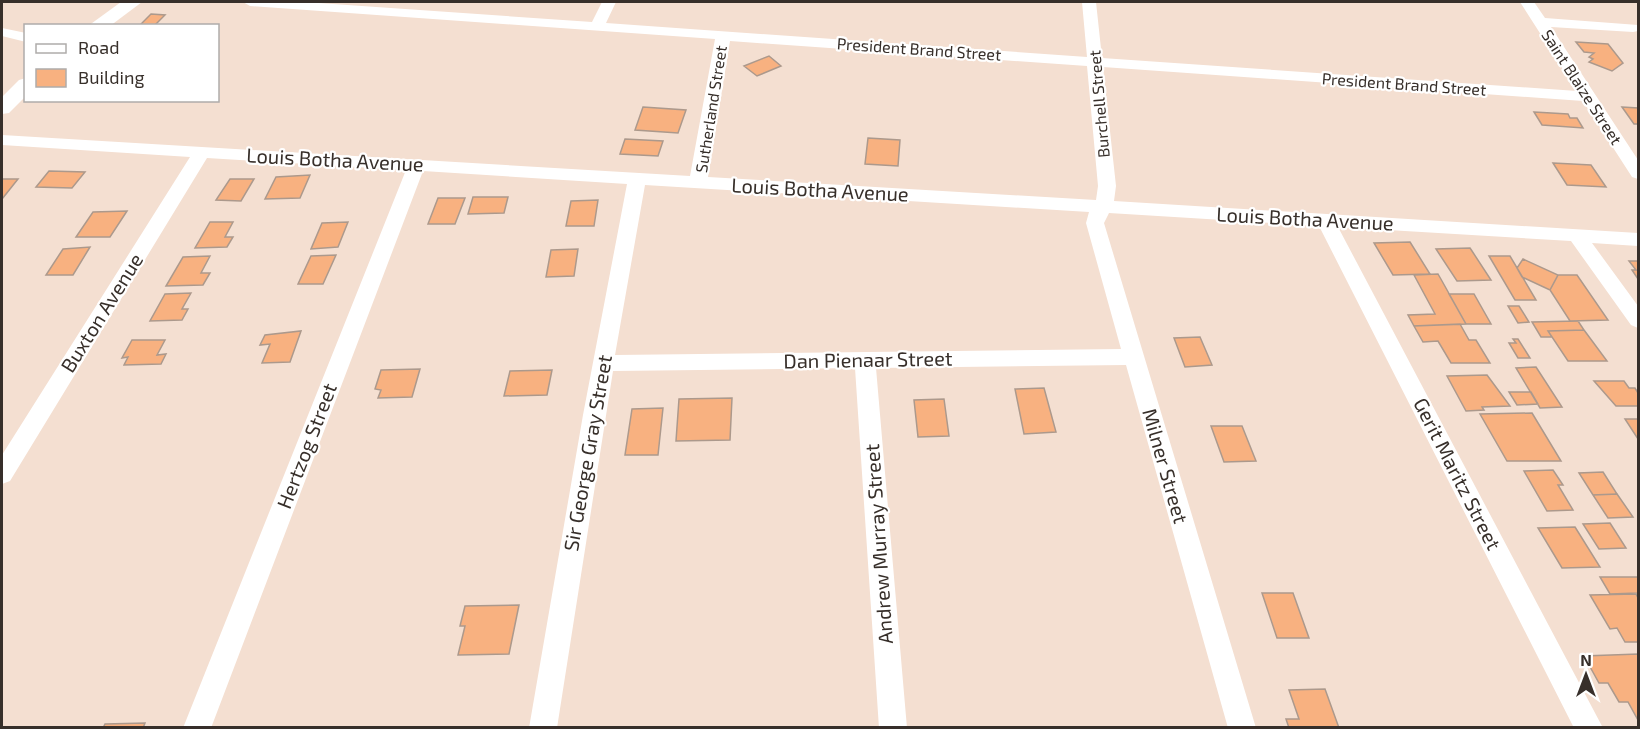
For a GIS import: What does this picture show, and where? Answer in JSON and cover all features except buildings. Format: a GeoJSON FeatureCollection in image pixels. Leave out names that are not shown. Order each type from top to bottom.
{"type":"FeatureCollection","features":[{"type":"Feature","properties":{"kind":"street"},"geometry":{"type":"LineString","coordinates":[[100,24],[133,2]]}},
{"type":"Feature","properties":{"kind":"street","name":"President Brand Street"},"geometry":{"type":"LineString","coordinates":[[250,2],[1589,97]]}},
{"type":"Feature","properties":{"kind":"street"},"geometry":{"type":"LineString","coordinates":[[597,26],[609,2]]}},
{"type":"Feature","properties":{"kind":"street","name":"Burchell Street"},"geometry":{"type":"LineString","coordinates":[[1089,2],[1107,186],[1104,207]]}},
{"type":"Feature","properties":{"kind":"street"},"geometry":{"type":"LineString","coordinates":[[1518,2],[1527,2]]}},
{"type":"Feature","properties":{"kind":"street","name":"Saint Blaize Street"},"geometry":{"type":"LineString","coordinates":[[1527,2],[1638,173]]}},
{"type":"Feature","properties":{"kind":"street"},"geometry":{"type":"LineString","coordinates":[[1540,22],[1636,31],[1632,16],[1637,12]]}},
{"type":"Feature","properties":{"kind":"street"},"geometry":{"type":"LineString","coordinates":[[2,32],[24,38]]}},
{"type":"Feature","properties":{"kind":"street","name":"Sutherland Street"},"geometry":{"type":"LineString","coordinates":[[698,182],[723,35]]}},
{"type":"Feature","properties":{"kind":"street"},"geometry":{"type":"LineString","coordinates":[[2,108],[24,86]]}},
{"type":"Feature","properties":{"kind":"street","name":"Louis Botha Avenue"},"geometry":{"type":"LineString","coordinates":[[2,140],[1638,239]]}},
{"type":"Feature","properties":{"kind":"street","name":"Buxton Avenue"},"geometry":{"type":"LineString","coordinates":[[2,474],[202,152]]}},
{"type":"Feature","properties":{"kind":"street","name":"Hertzog Street"},"geometry":{"type":"LineString","coordinates":[[197,728],[417,165]]}},
{"type":"Feature","properties":{"kind":"street","name":"Sir George Gray Street"},"geometry":{"type":"LineString","coordinates":[[543,728],[603,363],[637,179]]}},
{"type":"Feature","properties":{"kind":"street","name":"Milner Street"},"geometry":{"type":"LineString","coordinates":[[1104,207],[1096,216],[1095,223],[1242,728]]}},
{"type":"Feature","properties":{"kind":"street","name":"Gerit Maritz Street"},"geometry":{"type":"LineString","coordinates":[[1325,220],[1589,728]]}},
{"type":"Feature","properties":{"kind":"street"},"geometry":{"type":"LineString","coordinates":[[1576,235],[1638,320]]}},
{"type":"Feature","properties":{"kind":"street","name":"Dan Pienaar Street"},"geometry":{"type":"LineString","coordinates":[[603,363],[1133,357]]}},
{"type":"Feature","properties":{"kind":"street","name":"Andrew Murray Street"},"geometry":{"type":"LineString","coordinates":[[865,360],[893,728]]}}]}
